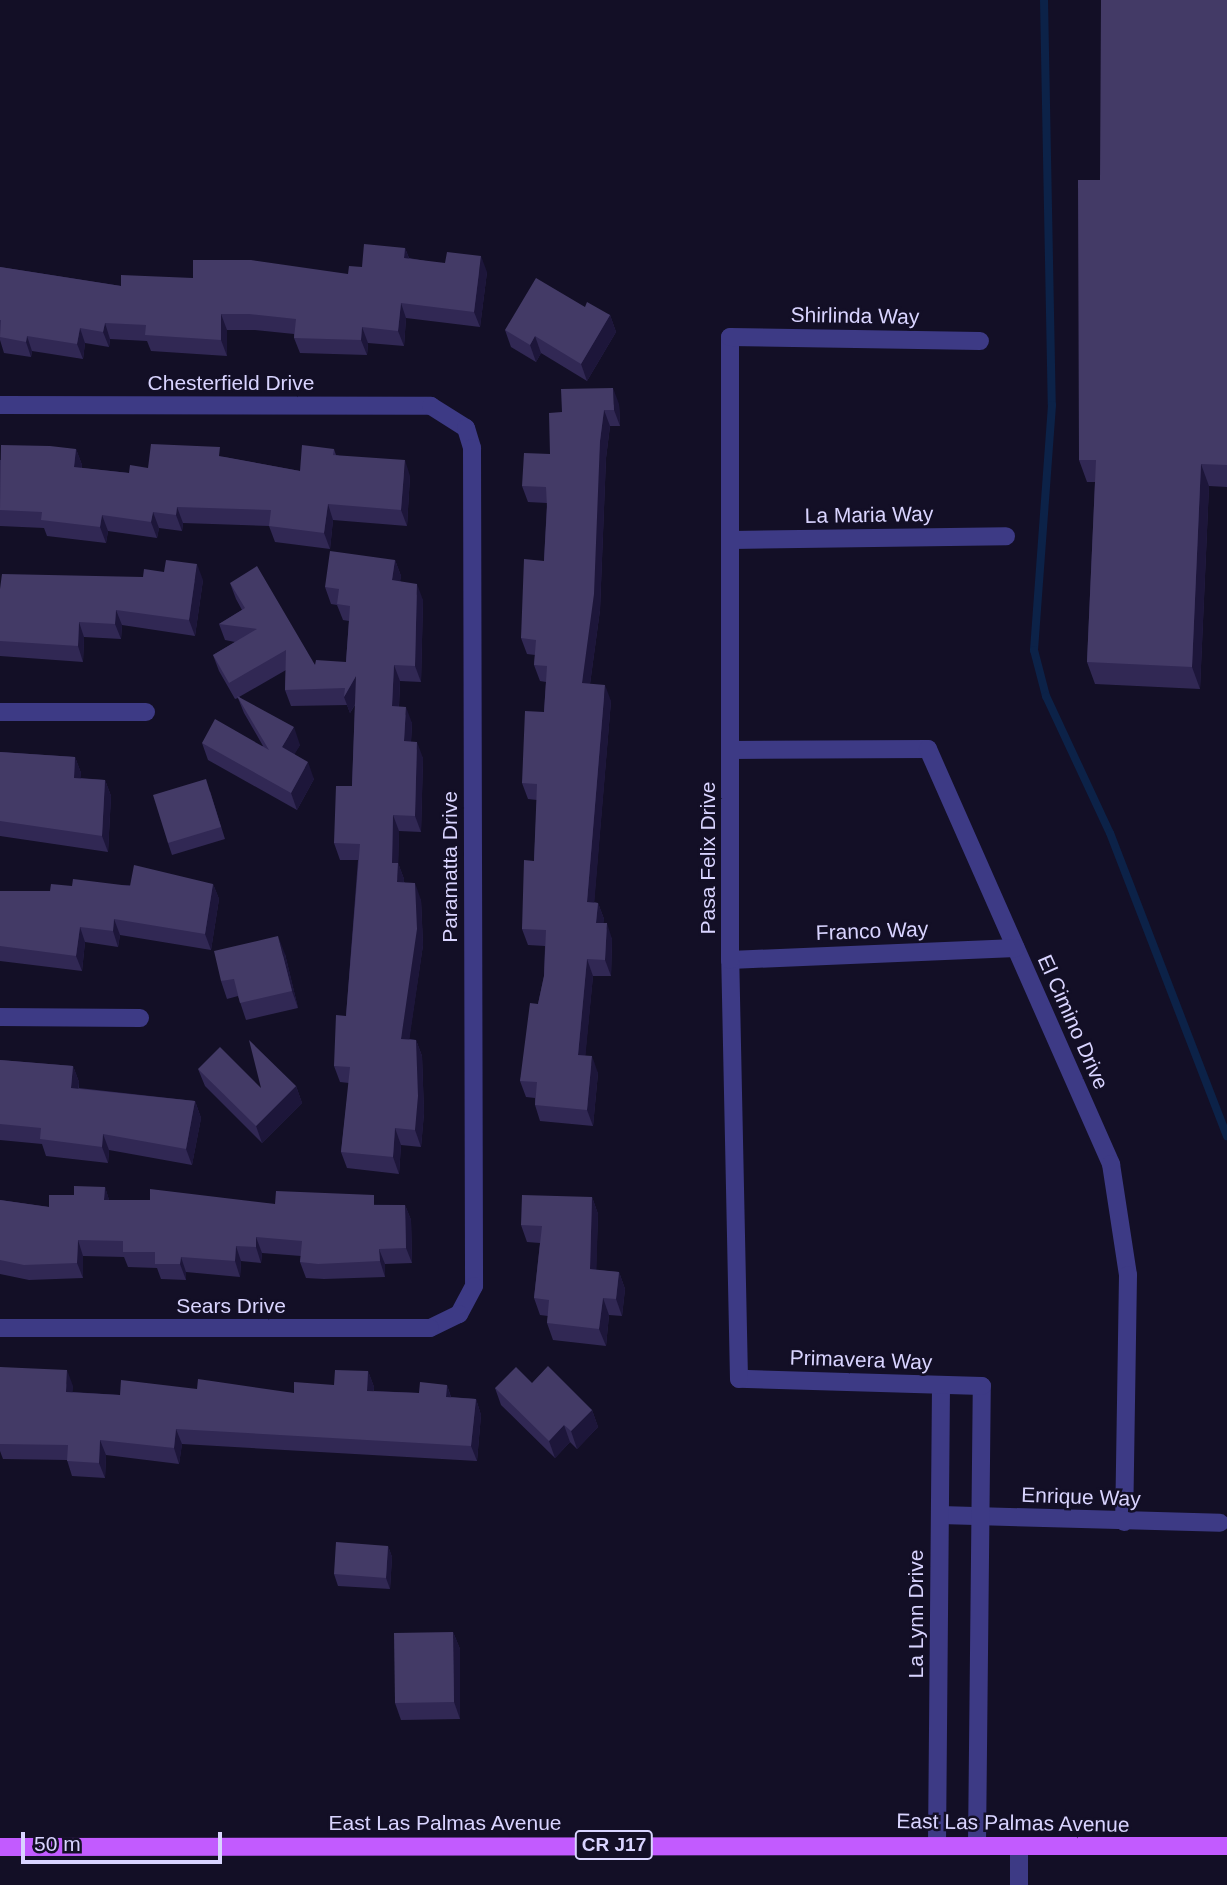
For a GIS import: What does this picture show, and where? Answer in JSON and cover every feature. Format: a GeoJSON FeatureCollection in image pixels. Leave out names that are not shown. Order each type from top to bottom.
{"type":"FeatureCollection","features":[{"type":"Feature","properties":{"kind":"main road","name":"East Las Palmas Avenue"},"geometry":{"type":"LineString","coordinates":[[0,1847],[937,1844],[1019,1847],[1227,1846]]}},
{"type":"Feature","properties":{"kind":"street","name":"Shirlinda Way"},"geometry":{"type":"LineString","coordinates":[[730,337],[980,341]]}},
{"type":"Feature","properties":{"kind":"street","name":"Pasa Felix Drive"},"geometry":{"type":"LineString","coordinates":[[730,337],[730,960],[739,1379]]}},
{"type":"Feature","properties":{"kind":"street","name":"Chesterfield Drive"},"geometry":{"type":"LineString","coordinates":[[0,405],[431,406],[459,419]]}},
{"type":"Feature","properties":{"kind":"street","name":"Paramatta Drive"},"geometry":{"type":"LineString","coordinates":[[459,419],[472,448],[474,1272],[459,1314]]}},
{"type":"Feature","properties":{"kind":"street","name":"La Maria Way"},"geometry":{"type":"LineString","coordinates":[[732,540],[1006,536]]}},
{"type":"Feature","properties":{"kind":"street"},"geometry":{"type":"LineString","coordinates":[[0,712],[146,712]]}},
{"type":"Feature","properties":{"kind":"street","name":"El Cimino Drive"},"geometry":{"type":"LineString","coordinates":[[732,750],[928,749],[1111,1164],[1128,1275],[1124,1522]]}},
{"type":"Feature","properties":{"kind":"street","name":"Franco Way"},"geometry":{"type":"LineString","coordinates":[[730,960],[1016,948]]}},
{"type":"Feature","properties":{"kind":"street"},"geometry":{"type":"LineString","coordinates":[[0,1017],[140,1018]]}},
{"type":"Feature","properties":{"kind":"street","name":"Sears Drive"},"geometry":{"type":"LineString","coordinates":[[0,1328],[430,1328],[459,1314]]}},
{"type":"Feature","properties":{"kind":"street","name":"Primavera Way"},"geometry":{"type":"LineString","coordinates":[[739,1379],[982,1386],[980,1516]]}},
{"type":"Feature","properties":{"kind":"street","name":"La Lynn Drive"},"geometry":{"type":"LineString","coordinates":[[937,1844],[941,1385]]}},
{"type":"Feature","properties":{"kind":"street","name":"Enrique Way"},"geometry":{"type":"LineString","coordinates":[[940,1515],[1220,1523]]}},
{"type":"Feature","properties":{"kind":"street"},"geometry":{"type":"LineString","coordinates":[[977,1844],[980,1516]]}},
{"type":"Feature","properties":{"kind":"street"},"geometry":{"type":"LineString","coordinates":[[1019,1847],[1019,1885]]}},
{"type":"Feature","properties":{"kind":"building"},"geometry":{"type":"Polygon","coordinates":[[[1101,0],[1227,0],[1227,465],[1201,464],[1192,667],[1087,662],[1096,460],[1079,460],[1078,180],[1100,180],[1101,0]]]}},
{"type":"Feature","properties":{"kind":"building"},"geometry":{"type":"Polygon","coordinates":[[[364,244],[405,248],[404,258],[445,263],[447,252],[481,256],[474,312],[401,303],[398,331],[362,327],[361,340],[294,338],[296,319],[249,314],[221,314],[221,340],[145,335],[146,325],[105,323],[103,332],[80,328],[77,344],[27,336],[26,342],[0,337],[0,267],[121,286],[121,275],[193,278],[193,260],[251,260],[348,274],[349,266],[362,267],[364,244]]]}},
{"type":"Feature","properties":{"kind":"building"},"geometry":{"type":"Polygon","coordinates":[[[536,278],[585,307],[587,302],[610,315],[581,364],[535,336],[530,345],[505,330],[536,278]]]}},
{"type":"Feature","properties":{"kind":"building"},"geometry":{"type":"Polygon","coordinates":[[[613,388],[614,410],[604,410],[600,441],[594,594],[582,683],[605,685],[587,902],[598,903],[596,923],[607,923],[605,960],[587,959],[578,1055],[592,1056],[587,1110],[535,1105],[537,1082],[520,1081],[530,1003],[538,1004],[544,976],[546,930],[522,929],[524,860],[534,861],[537,784],[522,783],[525,711],[544,712],[547,666],[534,665],[536,640],[521,638],[524,559],[544,561],[546,487],[522,486],[524,453],[550,454],[549,413],[562,412],[561,389],[613,388]]]}},
{"type":"Feature","properties":{"kind":"building"},"geometry":{"type":"Polygon","coordinates":[[[151,444],[220,447],[219,456],[300,471],[302,445],[334,449],[333,455],[405,460],[401,510],[328,504],[324,533],[269,526],[271,510],[177,507],[176,515],[153,512],[151,522],[102,515],[100,527],[41,520],[42,512],[0,510],[1,445],[76,449],[74,467],[129,473],[130,465],[148,468],[151,444]]]}},
{"type":"Feature","properties":{"kind":"building"},"geometry":{"type":"Polygon","coordinates":[[[330,551],[395,560],[392,580],[417,584],[415,666],[394,665],[392,706],[406,707],[404,741],[417,742],[415,816],[393,815],[392,863],[398,863],[397,882],[415,883],[417,929],[401,1039],[416,1040],[418,1096],[415,1130],[395,1128],[393,1157],[341,1152],[350,1067],[334,1066],[336,1015],[346,1016],[360,844],[334,843],[336,786],[352,786],[356,676],[344,697],[345,688],[285,690],[286,650],[229,683],[213,655],[257,629],[219,624],[245,608],[230,583],[257,566],[315,665],[316,660],[346,662],[350,606],[337,604],[339,589],[325,587],[330,551]]]}},
{"type":"Feature","properties":{"kind":"building"},"geometry":{"type":"Polygon","coordinates":[[[166,560],[197,564],[189,620],[116,610],[115,624],[79,622],[78,646],[0,641],[2,574],[143,577],[144,569],[164,572],[166,560]]]}},
{"type":"Feature","properties":{"kind":"building"},"geometry":{"type":"Polygon","coordinates":[[[237,696],[294,727],[282,747],[308,762],[291,793],[202,743],[215,719],[269,750],[237,696]]]}},
{"type":"Feature","properties":{"kind":"building"},"geometry":{"type":"Polygon","coordinates":[[[0,752],[75,757],[74,778],[105,780],[102,836],[0,821],[0,752]]]}},
{"type":"Feature","properties":{"kind":"building"},"geometry":{"type":"Polygon","coordinates":[[[206,779],[221,827],[168,843],[153,795],[206,779]]]}},
{"type":"Feature","properties":{"kind":"building"},"geometry":{"type":"Polygon","coordinates":[[[134,865],[213,884],[205,934],[114,919],[113,931],[80,927],[76,956],[0,946],[0,891],[50,891],[51,884],[72,886],[73,879],[130,886],[134,865]]]}},
{"type":"Feature","properties":{"kind":"building"},"geometry":{"type":"Polygon","coordinates":[[[278,936],[292,991],[240,1003],[234,979],[221,981],[214,951],[278,936]]]}},
{"type":"Feature","properties":{"kind":"building"},"geometry":{"type":"Polygon","coordinates":[[[249,1040],[296,1086],[256,1126],[198,1069],[220,1047],[261,1088],[249,1040]]]}},
{"type":"Feature","properties":{"kind":"building"},"geometry":{"type":"Polygon","coordinates":[[[0,1060],[73,1066],[71,1088],[195,1101],[186,1149],[103,1134],[102,1147],[40,1139],[41,1128],[0,1124],[0,1060]]]}},
{"type":"Feature","properties":{"kind":"building"},"geometry":{"type":"Polygon","coordinates":[[[74,1186],[105,1187],[104,1200],[150,1200],[150,1189],[275,1204],[276,1191],[374,1195],[374,1205],[405,1205],[406,1248],[379,1249],[380,1261],[318,1264],[300,1262],[302,1241],[256,1237],[256,1247],[236,1246],[235,1261],[181,1257],[180,1264],[155,1264],[155,1252],[123,1252],[123,1241],[78,1240],[77,1263],[24,1265],[0,1260],[0,1200],[49,1207],[49,1195],[74,1195],[74,1186]]]}},
{"type":"Feature","properties":{"kind":"building"},"geometry":{"type":"Polygon","coordinates":[[[522,1195],[592,1197],[590,1269],[619,1272],[616,1299],[603,1298],[599,1329],[547,1323],[549,1300],[534,1298],[542,1226],[521,1225],[522,1195]]]}},
{"type":"Feature","properties":{"kind":"building"},"geometry":{"type":"Polygon","coordinates":[[[548,1366],[592,1410],[571,1431],[564,1425],[549,1441],[495,1388],[516,1367],[532,1383],[548,1366]]]}},
{"type":"Feature","properties":{"kind":"building"},"geometry":{"type":"Polygon","coordinates":[[[0,1367],[67,1370],[66,1392],[120,1395],[121,1380],[197,1389],[198,1379],[294,1393],[294,1382],[334,1385],[335,1370],[368,1371],[367,1391],[419,1393],[420,1382],[447,1385],[446,1397],[476,1399],[471,1446],[176,1429],[174,1448],[100,1440],[99,1463],[67,1461],[68,1445],[0,1444],[0,1367]]]}},
{"type":"Feature","properties":{"kind":"building"},"geometry":{"type":"Polygon","coordinates":[[[336,1542],[388,1546],[386,1578],[334,1574],[336,1542]]]}},
{"type":"Feature","properties":{"kind":"building"},"geometry":{"type":"Polygon","coordinates":[[[453,1632],[454,1702],[395,1703],[394,1633],[453,1632]]]}},
{"type":"Feature","properties":{"kind":"waterway"},"geometry":{"type":"LineString","coordinates":[[1044,0],[1052,405],[1034,650],[1046,696],[1110,833],[1227,1136]]}}]}
